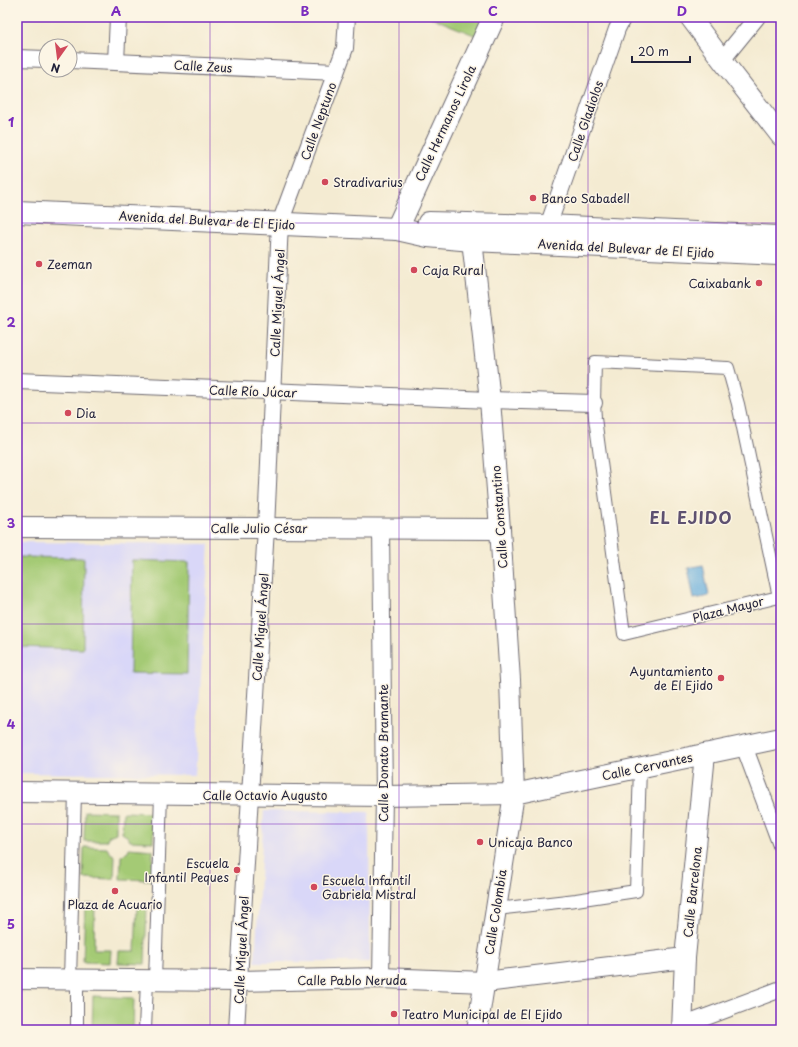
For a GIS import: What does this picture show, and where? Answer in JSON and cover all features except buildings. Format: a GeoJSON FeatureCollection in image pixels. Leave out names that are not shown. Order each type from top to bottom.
{"type":"FeatureCollection","features":[{"type":"Feature","properties":{"kind":"main road","name":"Calle Hermanos Lirola"},"geometry":{"type":"LineString","coordinates":[[397,229],[494,17]]}},
{"type":"Feature","properties":{"kind":"main road","name":"Avenida del Bulevar de El Ejido"},"geometry":{"type":"LineString","coordinates":[[17,212],[397,229],[428,236],[472,240],[673,251],[781,253]]}},
{"type":"Feature","properties":{"kind":"main road","name":"Avenida del Bulevar de El Ejido"},"geometry":{"type":"LineString","coordinates":[[397,229],[428,222],[777,237],[781,239]]}},
{"type":"Feature","properties":{"kind":"main road","name":"Avenida del Bulevar de El Ejido"},"geometry":{"type":"LineString","coordinates":[[472,240],[526,226]]}},
{"type":"Feature","properties":{"kind":"street"},"geometry":{"type":"LineString","coordinates":[[116,62],[118,17]]}},
{"type":"Feature","properties":{"kind":"street","name":"Calle Neptuno"},"geometry":{"type":"LineString","coordinates":[[280,223],[345,48],[347,17]]}},
{"type":"Feature","properties":{"kind":"street","name":"Calle Gladiolos"},"geometry":{"type":"LineString","coordinates":[[548,226],[622,17]]}},
{"type":"Feature","properties":{"kind":"street"},"geometry":{"type":"LineString","coordinates":[[690,17],[781,136]]}},
{"type":"Feature","properties":{"kind":"street"},"geometry":{"type":"LineString","coordinates":[[722,60],[757,17]]}},
{"type":"Feature","properties":{"kind":"street"},"geometry":{"type":"LineString","coordinates":[[17,58],[38,59]]}},
{"type":"Feature","properties":{"kind":"street","name":"Calle Zeus"},"geometry":{"type":"LineString","coordinates":[[78,60],[336,72]]}},
{"type":"Feature","properties":{"kind":"street","name":"Calle Miguel Ángel"},"geometry":{"type":"LineString","coordinates":[[236,1030],[266,528],[280,223]]}},
{"type":"Feature","properties":{"kind":"street","name":"Calle Constantino"},"geometry":{"type":"LineString","coordinates":[[472,240],[490,400],[500,529],[510,680],[514,794]]}},
{"type":"Feature","properties":{"kind":"street","name":"Plaza Mayor"},"geometry":{"type":"LineString","coordinates":[[595,362],[728,368],[738,404],[779,597],[624,634],[611,547],[594,403],[595,362]]}},
{"type":"Feature","properties":{"kind":"street","name":"Calle Río Júcar"},"geometry":{"type":"LineString","coordinates":[[17,381],[490,400]]}},
{"type":"Feature","properties":{"kind":"street"},"geometry":{"type":"LineString","coordinates":[[490,400],[594,403]]}},
{"type":"Feature","properties":{"kind":"street","name":"Calle Julio César"},"geometry":{"type":"LineString","coordinates":[[17,527],[500,529]]}},
{"type":"Feature","properties":{"kind":"street","name":"Calle Donato Bramante"},"geometry":{"type":"LineString","coordinates":[[381,528],[384,796],[381,978]]}},
{"type":"Feature","properties":{"kind":"street","name":"Calle Cervantes"},"geometry":{"type":"LineString","coordinates":[[514,794],[781,738]]}},
{"type":"Feature","properties":{"kind":"street"},"geometry":{"type":"LineString","coordinates":[[744,746],[781,845]]}},
{"type":"Feature","properties":{"kind":"street","name":"Calle Barcelona"},"geometry":{"type":"LineString","coordinates":[[682,1028],[685,958],[705,754]]}},
{"type":"Feature","properties":{"kind":"street"},"geometry":{"type":"LineString","coordinates":[[496,909],[576,900],[636,891],[640,768]]}},
{"type":"Feature","properties":{"kind":"street","name":"Calle Octavio Augusto"},"geometry":{"type":"LineString","coordinates":[[17,792],[384,796],[514,794]]}},
{"type":"Feature","properties":{"kind":"street"},"geometry":{"type":"LineString","coordinates":[[75,792],[74,980],[77,1030]]}},
{"type":"Feature","properties":{"kind":"street"},"geometry":{"type":"LineString","coordinates":[[145,1030],[151,980],[161,794]]}},
{"type":"Feature","properties":{"kind":"street","name":"Calle Colombia"},"geometry":{"type":"LineString","coordinates":[[477,1030],[514,794]]}},
{"type":"Feature","properties":{"kind":"street","name":"Calle Pablo Neruda"},"geometry":{"type":"LineString","coordinates":[[17,979],[240,981],[381,978],[485,982],[685,958]]}},
{"type":"Feature","properties":{"kind":"street"},"geometry":{"type":"LineString","coordinates":[[682,1028],[781,989]]}},
{"type":"Feature","properties":{"kind":"shaded area"},"geometry":{"type":"Polygon","coordinates":[[[17,542],[209,544],[195,775],[17,773],[17,542]]]}},
{"type":"Feature","properties":{"kind":"shaded area","name":"Escuela Infantil Gabriela Mistral"},"geometry":{"type":"Polygon","coordinates":[[[264,811],[369,812],[370,962],[255,962],[264,811]]]}},
{"type":"Feature","properties":{"kind":"green space"},"geometry":{"type":"Polygon","coordinates":[[[430,17],[494,17],[484,39],[430,17]]]}},
{"type":"Feature","properties":{"kind":"green space"},"geometry":{"type":"Polygon","coordinates":[[[19,557],[84,558],[83,649],[17,647],[19,557]]]}},
{"type":"Feature","properties":{"kind":"green space"},"geometry":{"type":"Polygon","coordinates":[[[132,560],[189,562],[187,674],[130,673],[132,560]]]}},
{"type":"Feature","properties":{"kind":"green space"},"geometry":{"type":"Polygon","coordinates":[[[85,811],[116,812],[116,833],[109,836],[106,841],[84,841],[85,811]]]}},
{"type":"Feature","properties":{"kind":"green space"},"geometry":{"type":"Polygon","coordinates":[[[123,812],[154,813],[153,842],[130,841],[128,837],[122,833],[123,812]]]}},
{"type":"Feature","properties":{"kind":"green space"},"geometry":{"type":"Polygon","coordinates":[[[84,847],[107,848],[109,852],[115,856],[114,879],[83,878],[84,847]]]}},
{"type":"Feature","properties":{"kind":"green space"},"geometry":{"type":"Polygon","coordinates":[[[129,848],[153,850],[152,880],[120,879],[121,856],[128,852],[129,848]]]}},
{"type":"Feature","properties":{"kind":"green space"},"geometry":{"type":"Polygon","coordinates":[[[85,904],[95,904],[94,950],[111,950],[110,963],[83,962],[85,904]]]}},
{"type":"Feature","properties":{"kind":"green space"},"geometry":{"type":"Polygon","coordinates":[[[137,906],[147,906],[145,964],[118,963],[119,951],[135,951],[137,906]]]}},
{"type":"Feature","properties":{"kind":"green space"},"geometry":{"type":"Polygon","coordinates":[[[93,996],[134,998],[133,1030],[92,1030],[93,996]]]}},
{"type":"Feature","properties":{"kind":"water"},"geometry":{"type":"Polygon","coordinates":[[[703,565],[709,596],[694,599],[688,568],[703,565]]]}},
{"type":"Feature","properties":{"kind":"place","name":"Stradivarius"},"geometry":{"type":"Point","coordinates":[325,182]}},
{"type":"Feature","properties":{"kind":"place","name":"Banco Sabadell"},"geometry":{"type":"Point","coordinates":[533,198]}},
{"type":"Feature","properties":{"kind":"place","name":"Zeeman"},"geometry":{"type":"Point","coordinates":[39,264]}},
{"type":"Feature","properties":{"kind":"place","name":"Caja Rural"},"geometry":{"type":"Point","coordinates":[414,270]}},
{"type":"Feature","properties":{"kind":"place","name":"Caixabank"},"geometry":{"type":"Point","coordinates":[759,283]}},
{"type":"Feature","properties":{"kind":"place","name":"Dia"},"geometry":{"type":"Point","coordinates":[68,413]}},
{"type":"Feature","properties":{"kind":"place","name":"Ayuntamiento de El Ejido"},"geometry":{"type":"Point","coordinates":[721,678]}},
{"type":"Feature","properties":{"kind":"place","name":"Unicaja Banco"},"geometry":{"type":"Point","coordinates":[480,842]}},
{"type":"Feature","properties":{"kind":"place","name":"Escuela Infantil Peques"},"geometry":{"type":"Point","coordinates":[237,870]}},
{"type":"Feature","properties":{"kind":"place","name":"Escuela Infantil Gabriela Mistral"},"geometry":{"type":"Point","coordinates":[314,887]}},
{"type":"Feature","properties":{"kind":"place","name":"Plaza de Acuario"},"geometry":{"type":"Point","coordinates":[115,891]}},
{"type":"Feature","properties":{"kind":"place","name":"Teatro Municipal de El Ejido"},"geometry":{"type":"Point","coordinates":[394,1014]}},
{"type":"Feature","properties":{"kind":"district","name":"EL EJIDO"},"geometry":{"type":"Point","coordinates":[691,517]}}]}
